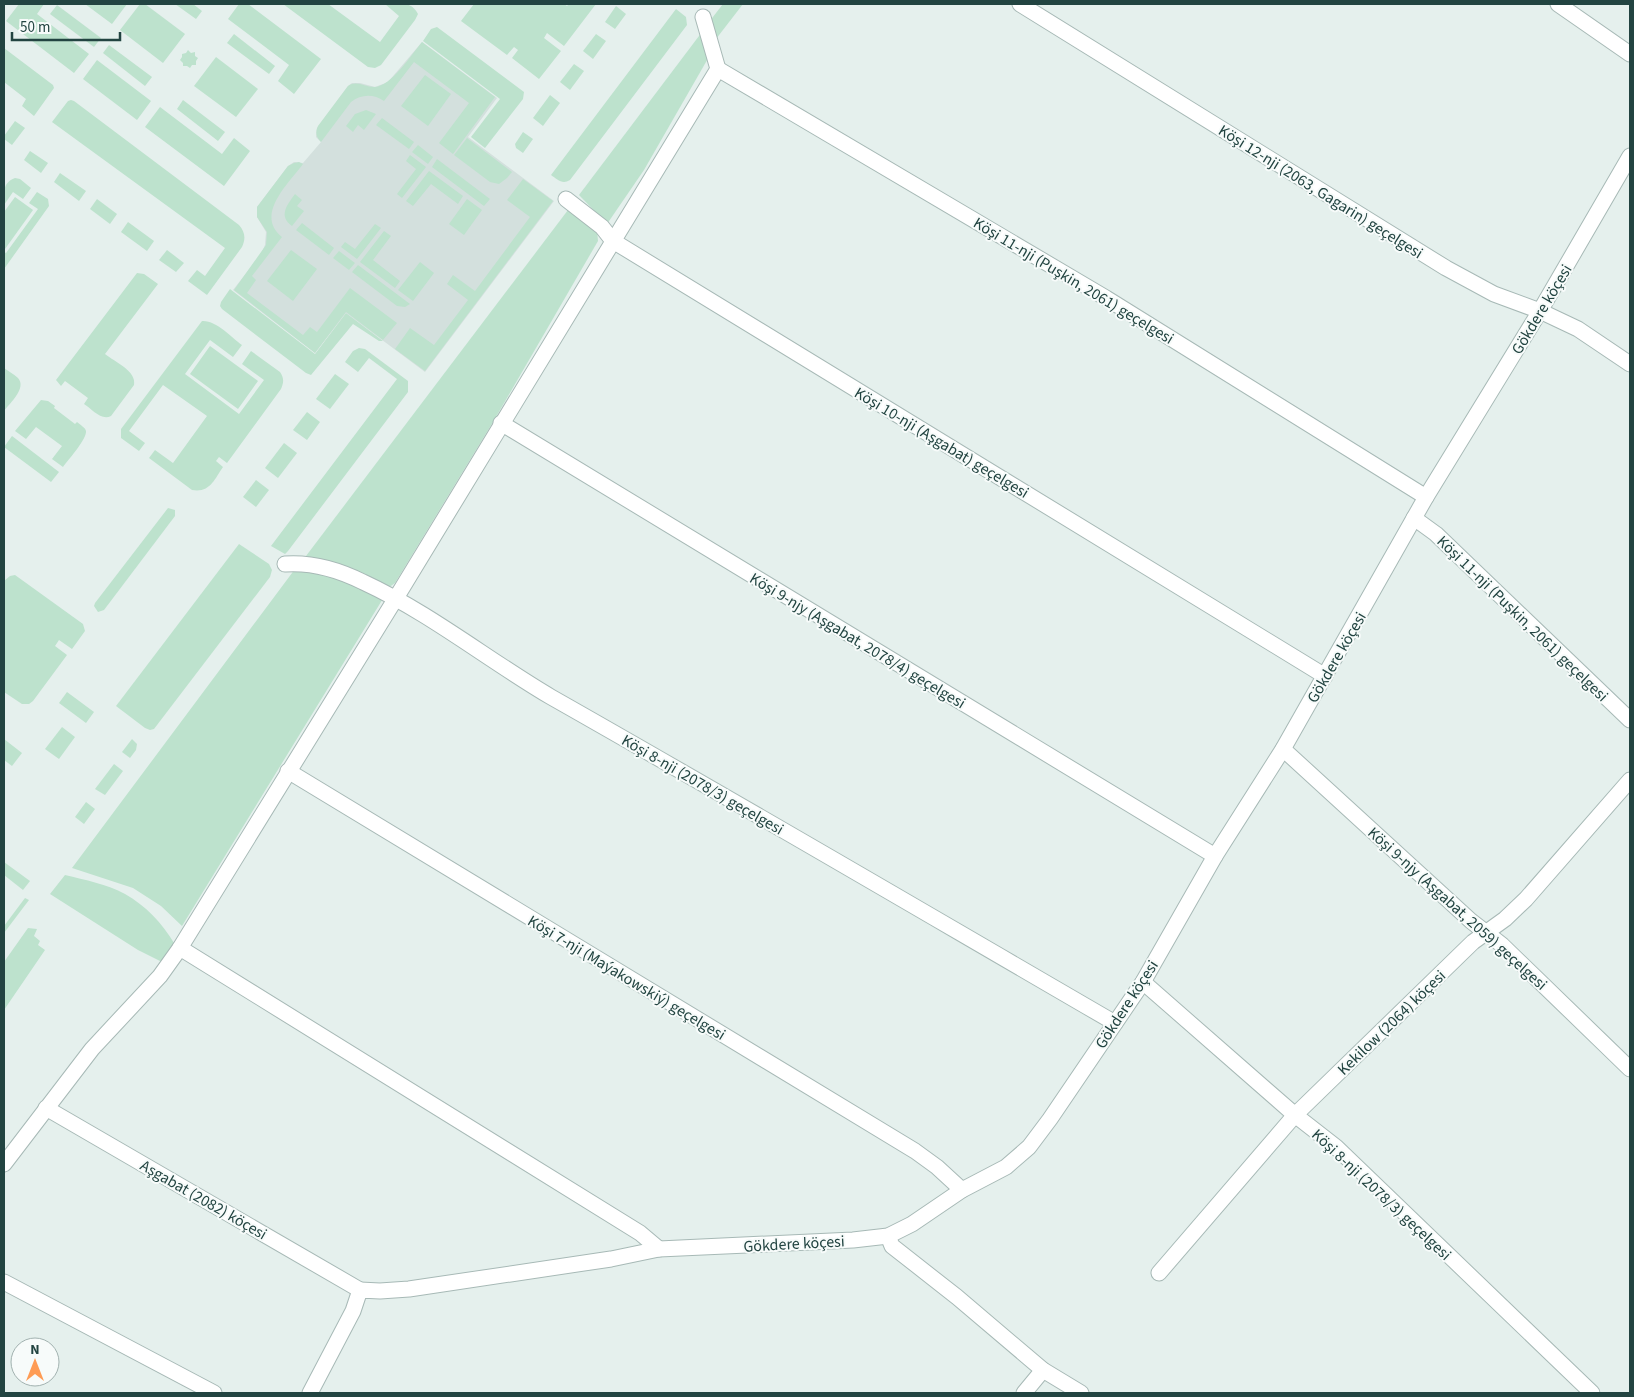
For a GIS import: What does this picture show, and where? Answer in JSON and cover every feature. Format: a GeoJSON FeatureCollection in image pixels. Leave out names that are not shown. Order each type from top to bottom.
{"type":"FeatureCollection","features":[{"type":"Feature","properties":{"kind":"street","name":"Köşi 12-nji (2063, Gagarin) geçelgesi"},"geometry":{"type":"LineString","coordinates":[[1020,4],[1446,268],[1494,294],[1540,311],[1578,329],[1630,364]]}},
{"type":"Feature","properties":{"kind":"street"},"geometry":{"type":"LineString","coordinates":[[1558,4],[1630,54]]}},
{"type":"Feature","properties":{"kind":"street"},"geometry":{"type":"LineString","coordinates":[[4,1164],[92,1049],[160,976],[180,948],[396,598],[718,69],[703,17]]}},
{"type":"Feature","properties":{"kind":"street","name":"Köşi 11-nji (Puşkin, 2061) geçelgesi"},"geometry":{"type":"LineString","coordinates":[[718,69],[1106,298],[1426,497]]}},
{"type":"Feature","properties":{"kind":"street","name":"Gökdere köçesi"},"geometry":{"type":"LineString","coordinates":[[360,1290],[409,1289],[611,1259],[659,1249],[853,1240],[888,1236],[912,1224],[962,1190],[1006,1167],[1029,1147],[1143,982],[1215,856],[1283,749],[1426,497],[1540,311],[1630,156]]}},
{"type":"Feature","properties":{"kind":"street","name":"Köşi 10-nji (Aşgabat) geçelgesi"},"geometry":{"type":"LineString","coordinates":[[566,198],[602,227],[613,241],[1325,676]]}},
{"type":"Feature","properties":{"kind":"street","name":"Köşi 9-njy (Aşgabat, 2078/4) geçelgesi"},"geometry":{"type":"LineString","coordinates":[[501,423],[1215,856]]}},
{"type":"Feature","properties":{"kind":"street","name":"Köşi 11-nji (Puşkin, 2061) geçelgesi"},"geometry":{"type":"LineString","coordinates":[[1414,518],[1436,534],[1630,720]]}},
{"type":"Feature","properties":{"kind":"street","name":"Köşi 8-nji (2078/3) geçelgesi"},"geometry":{"type":"LineString","coordinates":[[285,564],[302,563],[331,569],[362,581],[396,598],[531,685],[1115,1023]]}},
{"type":"Feature","properties":{"kind":"street","name":"Köşi 9-njy (Aşgabat, 2059) geçelgesi"},"geometry":{"type":"LineString","coordinates":[[1283,749],[1472,921],[1502,945],[1630,1069]]}},
{"type":"Feature","properties":{"kind":"street","name":"Köşi 7-nji (Maýakowskiý) geçelgesi"},"geometry":{"type":"LineString","coordinates":[[288,771],[914,1151],[937,1167],[962,1190]]}},
{"type":"Feature","properties":{"kind":"street","name":"Kekilow (2064) köçesi"},"geometry":{"type":"LineString","coordinates":[[1159,1273],[1295,1115],[1473,942],[1505,919],[1526,899],[1630,780]]}},
{"type":"Feature","properties":{"kind":"street"},"geometry":{"type":"LineString","coordinates":[[180,948],[640,1233],[659,1249]]}},
{"type":"Feature","properties":{"kind":"street","name":"Köşi 8-nji (2078/3) geçelgesi"},"geometry":{"type":"LineString","coordinates":[[1143,982],[1295,1115],[1336,1147],[1592,1393]]}},
{"type":"Feature","properties":{"kind":"street","name":"Aşgabat (2082) köçesi"},"geometry":{"type":"LineString","coordinates":[[46,1108],[360,1290]]}},
{"type":"Feature","properties":{"kind":"street"},"geometry":{"type":"LineString","coordinates":[[888,1236],[892,1246],[957,1297],[1043,1370],[1081,1393]]}},
{"type":"Feature","properties":{"kind":"street"},"geometry":{"type":"LineString","coordinates":[[4,1282],[214,1393]]}},
{"type":"Feature","properties":{"kind":"street"},"geometry":{"type":"LineString","coordinates":[[310,1393],[353,1311],[360,1290]]}},
{"type":"Feature","properties":{"kind":"street"},"geometry":{"type":"LineString","coordinates":[[1024,1393],[1043,1370]]}},
{"type":"Feature","properties":{"kind":"shaded area"},"geometry":{"type":"Polygon","coordinates":[[[422,42],[497,98],[468,137],[554,201],[425,372],[346,313],[315,353],[233,290],[261,254],[265,245],[266,232],[257,217],[257,207],[288,166],[294,162],[303,163],[321,142],[316,137],[317,128],[348,86],[352,83],[360,83],[375,87],[388,82],[422,42]]]}},
{"type":"Feature","properties":{"kind":"green space"},"geometry":{"type":"Polygon","coordinates":[[[400,3],[408,5],[418,14],[381,65],[375,68],[368,67],[283,4],[328,4],[380,42],[399,16],[385,4],[400,3]]]}},
{"type":"Feature","properties":{"kind":"green space"},"geometry":{"type":"Polygon","coordinates":[[[19,4],[44,4],[37,14],[89,54],[74,73],[6,21],[19,4]]]}},
{"type":"Feature","properties":{"kind":"green space"},"geometry":{"type":"Polygon","coordinates":[[[85,4],[127,4],[112,24],[85,4]]]}},
{"type":"Feature","properties":{"kind":"green space"},"geometry":{"type":"Polygon","coordinates":[[[140,4],[145,4],[185,34],[163,63],[120,30],[140,4]]]}},
{"type":"Feature","properties":{"kind":"green space"},"geometry":{"type":"Polygon","coordinates":[[[175,4],[193,4],[202,11],[196,19],[175,4]]]}},
{"type":"Feature","properties":{"kind":"green space"},"geometry":{"type":"Polygon","coordinates":[[[239,4],[248,4],[321,59],[294,94],[278,81],[289,65],[228,19],[239,4]]]}},
{"type":"Feature","properties":{"kind":"green space"},"geometry":{"type":"Polygon","coordinates":[[[474,4],[564,4],[567,6],[569,4],[596,4],[564,46],[547,33],[544,38],[561,51],[539,79],[512,58],[518,50],[514,47],[507,55],[461,21],[474,4]]]}},
{"type":"Feature","properties":{"kind":"green space"},"geometry":{"type":"Polygon","coordinates":[[[723,4],[743,4],[716,39],[709,22],[723,4]]]}},
{"type":"Feature","properties":{"kind":"green space"},"geometry":{"type":"Polygon","coordinates":[[[57,5],[101,38],[94,47],[50,14],[57,5]]]}},
{"type":"Feature","properties":{"kind":"green space"},"geometry":{"type":"Polygon","coordinates":[[[616,6],[626,14],[615,29],[605,22],[616,6]]]}},
{"type":"Feature","properties":{"kind":"green space"},"geometry":{"type":"Polygon","coordinates":[[[676,9],[686,17],[687,25],[570,180],[562,182],[551,175],[676,9]]]}},
{"type":"Feature","properties":{"kind":"green space"},"geometry":{"type":"Polygon","coordinates":[[[437,27],[524,92],[523,99],[485,148],[471,137],[500,99],[423,41],[431,29],[437,27]]]}},
{"type":"Feature","properties":{"kind":"green space"},"geometry":{"type":"Polygon","coordinates":[[[702,32],[710,55],[644,170],[607,224],[579,195],[702,32]]]}},
{"type":"Feature","properties":{"kind":"green space"},"geometry":{"type":"Polygon","coordinates":[[[234,34],[275,66],[269,74],[227,43],[234,34]]]}},
{"type":"Feature","properties":{"kind":"green space"},"geometry":{"type":"Polygon","coordinates":[[[596,34],[606,41],[593,59],[583,51],[596,34]]]}},
{"type":"Feature","properties":{"kind":"green space"},"geometry":{"type":"Polygon","coordinates":[[[422,42],[495,97],[453,154],[439,143],[469,103],[414,62],[384,101],[368,96],[359,97],[351,102],[321,142],[316,134],[316,130],[348,86],[358,84],[370,87],[381,86],[401,69],[422,42]]]}},
{"type":"Feature","properties":{"kind":"green space"},"geometry":{"type":"Polygon","coordinates":[[[109,45],[152,77],[145,86],[103,53],[109,45]]]}},
{"type":"Feature","properties":{"kind":"green space"},"geometry":{"type":"Polygon","coordinates":[[[4,48],[53,85],[54,88],[34,116],[22,106],[26,99],[4,82],[4,48]]]}},
{"type":"Feature","properties":{"kind":"green space"},"geometry":{"type":"Polygon","coordinates":[[[188,50],[191,53],[195,52],[195,56],[198,58],[196,65],[192,65],[190,68],[183,66],[180,60],[182,54],[188,50]]]}},
{"type":"Feature","properties":{"kind":"green space"},"geometry":{"type":"Polygon","coordinates":[[[216,57],[258,89],[236,117],[194,86],[216,57]]]}},
{"type":"Feature","properties":{"kind":"green space"},"geometry":{"type":"Polygon","coordinates":[[[97,60],[151,101],[137,120],[83,79],[97,60]]]}},
{"type":"Feature","properties":{"kind":"green space"},"geometry":{"type":"Polygon","coordinates":[[[574,64],[584,71],[570,90],[560,82],[574,64]]]}},
{"type":"Feature","properties":{"kind":"green space"},"geometry":{"type":"Polygon","coordinates":[[[425,75],[451,94],[428,126],[401,106],[425,75]]]}},
{"type":"Feature","properties":{"kind":"green space"},"geometry":{"type":"Polygon","coordinates":[[[550,95],[560,103],[543,126],[533,118],[550,95]]]}},
{"type":"Feature","properties":{"kind":"green space"},"geometry":{"type":"Polygon","coordinates":[[[71,100],[239,225],[244,233],[242,247],[207,295],[188,281],[197,270],[205,276],[225,248],[52,122],[68,101],[71,100]]]}},
{"type":"Feature","properties":{"kind":"green space"},"geometry":{"type":"Polygon","coordinates":[[[183,100],[225,132],[218,141],[177,109],[183,100]]]}},
{"type":"Feature","properties":{"kind":"green space"},"geometry":{"type":"Polygon","coordinates":[[[160,107],[222,154],[234,138],[250,151],[224,186],[145,127],[160,107]]]}},
{"type":"Feature","properties":{"kind":"green space"},"geometry":{"type":"Polygon","coordinates":[[[366,110],[376,114],[364,130],[358,125],[353,132],[346,126],[355,114],[366,110]]]}},
{"type":"Feature","properties":{"kind":"green space"},"geometry":{"type":"Polygon","coordinates":[[[382,118],[414,142],[409,149],[376,125],[382,118]]]}},
{"type":"Feature","properties":{"kind":"green space"},"geometry":{"type":"Polygon","coordinates":[[[15,121],[25,128],[12,145],[4,139],[4,136],[15,121]]]}},
{"type":"Feature","properties":{"kind":"green space"},"geometry":{"type":"Polygon","coordinates":[[[523,132],[533,139],[523,153],[516,148],[515,144],[523,132]]]}},
{"type":"Feature","properties":{"kind":"green space"},"geometry":{"type":"Polygon","coordinates":[[[467,138],[512,172],[507,178],[499,184],[490,182],[454,155],[467,138]]]}},
{"type":"Feature","properties":{"kind":"green space"},"geometry":{"type":"Polygon","coordinates":[[[418,145],[433,157],[428,164],[412,152],[418,145]]]}},
{"type":"Feature","properties":{"kind":"green space"},"geometry":{"type":"Polygon","coordinates":[[[30,151],[48,163],[41,173],[24,160],[30,151]]]}},
{"type":"Feature","properties":{"kind":"green space"},"geometry":{"type":"Polygon","coordinates":[[[410,155],[426,167],[402,198],[397,194],[416,169],[406,161],[410,155]]]}},
{"type":"Feature","properties":{"kind":"green space"},"geometry":{"type":"Polygon","coordinates":[[[437,159],[490,199],[484,206],[432,167],[437,159]]]}},
{"type":"Feature","properties":{"kind":"green space"},"geometry":{"type":"Polygon","coordinates":[[[299,162],[303,164],[277,199],[273,209],[272,219],[274,228],[282,237],[252,276],[256,280],[247,293],[303,335],[310,327],[317,332],[350,288],[397,323],[383,340],[346,312],[315,353],[234,290],[266,245],[267,232],[257,217],[257,207],[288,166],[299,162]]]}},
{"type":"Feature","properties":{"kind":"green space"},"geometry":{"type":"Polygon","coordinates":[[[429,171],[463,196],[458,204],[431,184],[413,206],[406,201],[429,171]]]}},
{"type":"Feature","properties":{"kind":"green space"},"geometry":{"type":"Polygon","coordinates":[[[60,173],[86,191],[79,201],[54,182],[60,173]]]}},
{"type":"Feature","properties":{"kind":"green space"},"geometry":{"type":"Polygon","coordinates":[[[15,178],[20,179],[31,188],[23,199],[13,192],[4,205],[6,186],[15,178]]]}},
{"type":"Feature","properties":{"kind":"green space"},"geometry":{"type":"Polygon","coordinates":[[[523,179],[553,201],[425,371],[395,349],[410,328],[434,345],[468,300],[447,284],[453,275],[475,291],[530,217],[507,200],[523,179]]]}},
{"type":"Feature","properties":{"kind":"green space"},"geometry":{"type":"Polygon","coordinates":[[[37,192],[48,199],[49,206],[4,269],[4,252],[6,253],[38,209],[29,203],[37,192]]]}},
{"type":"Feature","properties":{"kind":"green space"},"geometry":{"type":"Polygon","coordinates":[[[295,194],[302,200],[297,206],[304,211],[292,226],[285,218],[285,210],[295,194]]]}},
{"type":"Feature","properties":{"kind":"green space"},"geometry":{"type":"Polygon","coordinates":[[[15,197],[33,210],[5,249],[4,212],[15,197]]]}},
{"type":"Feature","properties":{"kind":"green space"},"geometry":{"type":"Polygon","coordinates":[[[97,199],[117,214],[110,224],[90,209],[97,199]]]}},
{"type":"Feature","properties":{"kind":"green space"},"geometry":{"type":"Polygon","coordinates":[[[467,199],[482,210],[464,235],[449,224],[467,199]]]}},
{"type":"Feature","properties":{"kind":"green space"},"geometry":{"type":"Polygon","coordinates":[[[568,210],[597,230],[598,241],[493,422],[395,583],[388,588],[306,556],[568,210]]]}},
{"type":"Feature","properties":{"kind":"green space"},"geometry":{"type":"Polygon","coordinates":[[[128,222],[154,241],[147,251],[121,232],[128,222]]]}},
{"type":"Feature","properties":{"kind":"green space"},"geometry":{"type":"Polygon","coordinates":[[[302,223],[334,248],[329,255],[296,230],[302,223]]]}},
{"type":"Feature","properties":{"kind":"green space"},"geometry":{"type":"Polygon","coordinates":[[[375,224],[381,228],[357,259],[341,247],[345,242],[355,249],[375,224]]]}},
{"type":"Feature","properties":{"kind":"green space"},"geometry":{"type":"Polygon","coordinates":[[[384,231],[391,236],[373,260],[400,281],[395,288],[360,262],[384,231]]]}},
{"type":"Feature","properties":{"kind":"green space"},"geometry":{"type":"Polygon","coordinates":[[[167,250],[184,263],[176,272],[159,260],[167,250]]]}},
{"type":"Feature","properties":{"kind":"green space"},"geometry":{"type":"Polygon","coordinates":[[[291,250],[317,269],[293,301],[267,281],[291,250]]]}},
{"type":"Feature","properties":{"kind":"green space"},"geometry":{"type":"Polygon","coordinates":[[[339,251],[355,263],[349,270],[333,258],[339,251]]]}},
{"type":"Feature","properties":{"kind":"green space"},"geometry":{"type":"Polygon","coordinates":[[[420,262],[434,273],[413,301],[398,290],[420,262]]]}},
{"type":"Feature","properties":{"kind":"green space"},"geometry":{"type":"Polygon","coordinates":[[[358,265],[410,304],[405,307],[397,306],[352,272],[358,265]]]}},
{"type":"Feature","properties":{"kind":"green space"},"geometry":{"type":"Polygon","coordinates":[[[137,273],[144,274],[158,284],[105,354],[129,371],[134,380],[134,385],[111,416],[104,417],[84,404],[88,398],[65,381],[61,386],[56,380],[137,273]]]}},
{"type":"Feature","properties":{"kind":"green space"},"geometry":{"type":"Polygon","coordinates":[[[230,289],[315,354],[346,313],[383,341],[379,341],[353,324],[311,375],[222,309],[220,306],[221,302],[230,289]]]}},
{"type":"Feature","properties":{"kind":"green space"},"geometry":{"type":"Polygon","coordinates":[[[202,321],[218,326],[242,345],[233,357],[210,340],[185,374],[239,414],[264,380],[242,364],[251,351],[280,372],[283,384],[227,463],[219,457],[216,461],[223,467],[214,481],[203,490],[192,490],[149,458],[155,450],[173,463],[207,416],[163,385],[129,431],[145,443],[139,451],[121,438],[121,429],[202,321]]]}},
{"type":"Feature","properties":{"kind":"green space"},"geometry":{"type":"Polygon","coordinates":[[[210,346],[258,381],[238,409],[190,374],[210,346]]]}},
{"type":"Feature","properties":{"kind":"green space"},"geometry":{"type":"Polygon","coordinates":[[[359,348],[365,349],[408,381],[408,392],[285,554],[271,546],[397,379],[369,358],[358,372],[345,362],[353,351],[359,348]]]}},
{"type":"Feature","properties":{"kind":"green space"},"geometry":{"type":"Polygon","coordinates":[[[4,368],[18,378],[20,386],[17,395],[4,411],[5,384],[4,368]]]}},
{"type":"Feature","properties":{"kind":"green space"},"geometry":{"type":"Polygon","coordinates":[[[335,374],[349,384],[330,409],[316,399],[335,374]]]}},
{"type":"Feature","properties":{"kind":"green space"},"geometry":{"type":"Polygon","coordinates":[[[41,400],[48,401],[75,424],[77,422],[84,427],[86,431],[86,435],[63,467],[52,459],[62,446],[36,427],[26,439],[15,431],[41,400]]]}},
{"type":"Feature","properties":{"kind":"green space"},"geometry":{"type":"Polygon","coordinates":[[[307,412],[320,422],[307,440],[293,430],[307,412]]]}},
{"type":"Feature","properties":{"kind":"green space"},"geometry":{"type":"Polygon","coordinates":[[[12,436],[59,472],[51,482],[4,447],[12,436]]]}},
{"type":"Feature","properties":{"kind":"green space"},"geometry":{"type":"Polygon","coordinates":[[[284,443],[297,453],[278,478],[265,468],[284,443]]]}},
{"type":"Feature","properties":{"kind":"green space"},"geometry":{"type":"Polygon","coordinates":[[[256,480],[269,490],[256,507],[243,497],[256,480]]]}},
{"type":"Feature","properties":{"kind":"green space"},"geometry":{"type":"Polygon","coordinates":[[[168,508],[175,510],[175,516],[104,610],[98,612],[94,606],[95,603],[168,508]]]}},
{"type":"Feature","properties":{"kind":"green space"},"geometry":{"type":"Polygon","coordinates":[[[239,544],[269,564],[272,570],[270,577],[154,729],[145,728],[116,706],[239,544]]]}},
{"type":"Feature","properties":{"kind":"green space"},"geometry":{"type":"Polygon","coordinates":[[[295,569],[331,575],[384,597],[182,926],[161,906],[133,888],[72,868],[295,569]]]}},
{"type":"Feature","properties":{"kind":"green space"},"geometry":{"type":"Polygon","coordinates":[[[15,575],[83,624],[85,631],[72,649],[59,640],[55,646],[67,655],[29,704],[22,704],[4,692],[4,581],[10,576],[15,575]]]}},
{"type":"Feature","properties":{"kind":"green space"},"geometry":{"type":"Polygon","coordinates":[[[67,692],[94,712],[86,723],[59,703],[67,692]]]}},
{"type":"Feature","properties":{"kind":"green space"},"geometry":{"type":"Polygon","coordinates":[[[62,727],[75,737],[59,759],[45,749],[62,727]]]}},
{"type":"Feature","properties":{"kind":"green space"},"geometry":{"type":"Polygon","coordinates":[[[4,739],[22,753],[12,766],[4,760],[4,739]]]}},
{"type":"Feature","properties":{"kind":"green space"},"geometry":{"type":"Polygon","coordinates":[[[132,739],[137,744],[136,750],[130,758],[122,752],[132,739]]]}},
{"type":"Feature","properties":{"kind":"green space"},"geometry":{"type":"Polygon","coordinates":[[[114,764],[123,771],[105,795],[95,789],[114,764]]]}},
{"type":"Feature","properties":{"kind":"green space"},"geometry":{"type":"Polygon","coordinates":[[[86,802],[95,809],[84,824],[75,817],[86,802]]]}},
{"type":"Feature","properties":{"kind":"green space"},"geometry":{"type":"Polygon","coordinates":[[[4,862],[30,881],[23,890],[4,875],[4,862]]]}},
{"type":"Feature","properties":{"kind":"green space"},"geometry":{"type":"Polygon","coordinates":[[[65,875],[111,888],[132,898],[146,909],[165,929],[174,943],[162,962],[138,950],[50,894],[65,875]]]}},
{"type":"Feature","properties":{"kind":"green space"},"geometry":{"type":"Polygon","coordinates":[[[25,898],[29,900],[4,933],[4,926],[25,898]]]}},
{"type":"Feature","properties":{"kind":"green space"},"geometry":{"type":"Polygon","coordinates":[[[28,928],[37,929],[34,936],[40,941],[38,945],[45,950],[4,1010],[4,962],[28,928]]]}}]}
